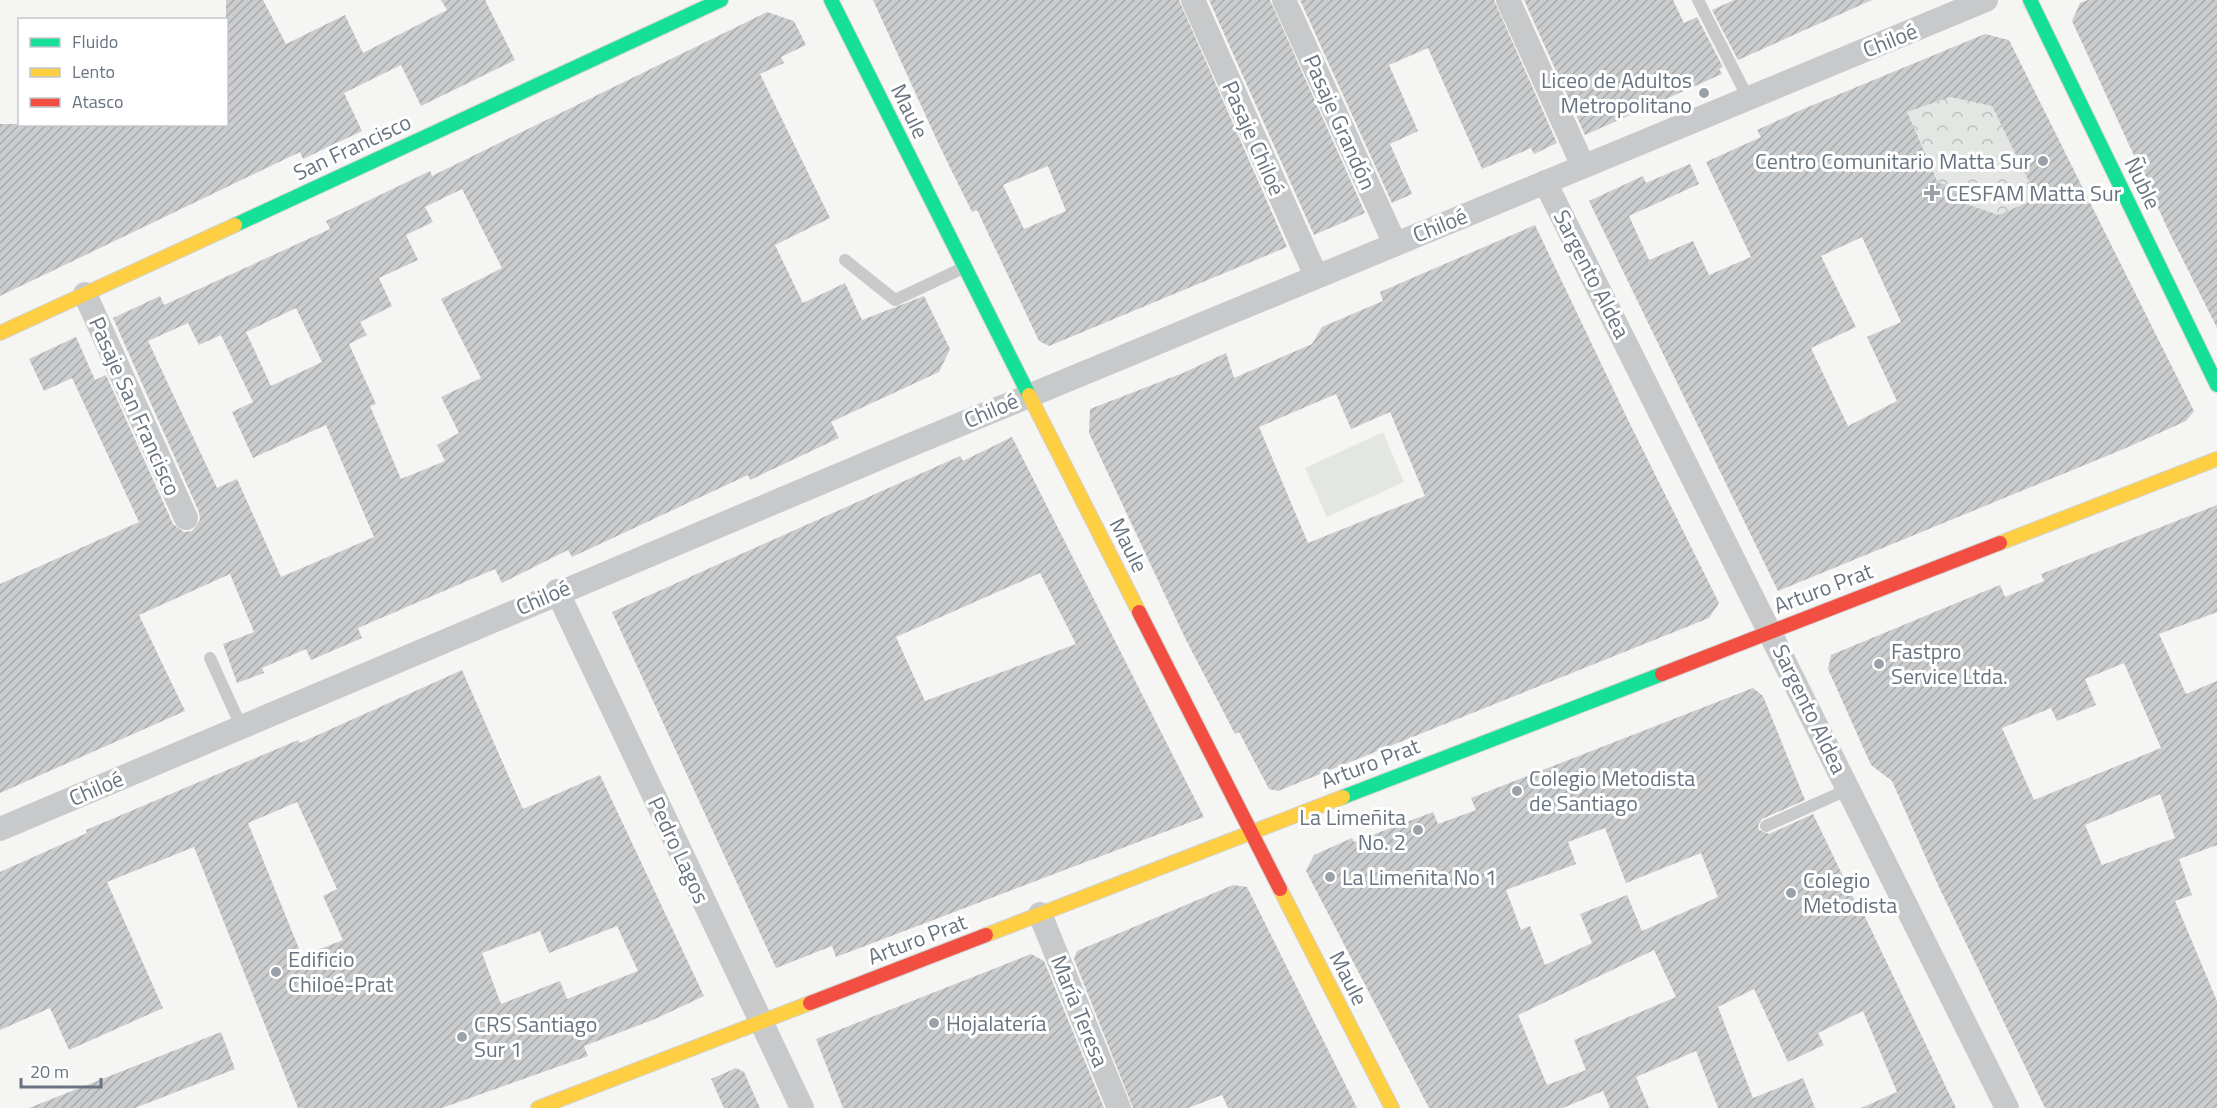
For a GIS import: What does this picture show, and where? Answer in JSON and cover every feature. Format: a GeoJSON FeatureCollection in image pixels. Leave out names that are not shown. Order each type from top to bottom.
{"type":"FeatureCollection","features":[{"type":"Feature","properties":{"kind":"street","name":"San Francisco"},"geometry":{"type":"LineString","coordinates":[[0,333],[721,0]]}},
{"type":"Feature","properties":{"kind":"street","name":"Maule"},"geometry":{"type":"LineString","coordinates":[[831,0],[1028,394],[1392,1108]]}},
{"type":"Feature","properties":{"kind":"street","name":"Pasaje Chiloé"},"geometry":{"type":"LineString","coordinates":[[1192,0],[1316,276]]}},
{"type":"Feature","properties":{"kind":"street","name":"Pasaje Grandón"},"geometry":{"type":"LineString","coordinates":[[1284,0],[1395,244]]}},
{"type":"Feature","properties":{"kind":"street"},"geometry":{"type":"LineString","coordinates":[[1508,0],[1583,166]]}},
{"type":"Feature","properties":{"kind":"street","name":"Chiloé"},"geometry":{"type":"LineString","coordinates":[[0,829],[557,591],[1028,394],[1986,0]]}},
{"type":"Feature","properties":{"kind":"street","name":"Ñuble"},"geometry":{"type":"LineString","coordinates":[[2030,0],[2217,385]]}},
{"type":"Feature","properties":{"kind":"street","name":"Sargento Aldea"},"geometry":{"type":"LineString","coordinates":[[1545,182],[2007,1108]]}},
{"type":"Feature","properties":{"kind":"street","name":"Pasaje San Francisco"},"geometry":{"type":"LineString","coordinates":[[85,294],[186,518]]}},
{"type":"Feature","properties":{"kind":"street","name":"Arturo Prat"},"geometry":{"type":"LineString","coordinates":[[538,1108],[2217,459]]}},
{"type":"Feature","properties":{"kind":"street","name":"Pedro Lagos"},"geometry":{"type":"LineString","coordinates":[[557,591],[802,1108]]}},
{"type":"Feature","properties":{"kind":"street","name":"María Teresa"},"geometry":{"type":"LineString","coordinates":[[1040,914],[1119,1108]]}},
{"type":"Feature","properties":{"kind":"lane"},"geometry":{"type":"LineString","coordinates":[[1698,0],[1748,98]]}},
{"type":"Feature","properties":{"kind":"lane"},"geometry":{"type":"LineString","coordinates":[[845,260],[895,300],[964,267]]}},
{"type":"Feature","properties":{"kind":"lane"},"geometry":{"type":"LineString","coordinates":[[210,658],[241,726]]}},
{"type":"Feature","properties":{"kind":"lane"},"geometry":{"type":"LineString","coordinates":[[1766,826],[1849,789]]}},
{"type":"Feature","properties":{"kind":"green space"},"geometry":{"type":"Polygon","coordinates":[[[1950,97],[1992,106],[2048,220],[1999,215],[1963,203],[1956,186],[1938,183],[1912,124],[1895,116],[1950,97]]]}},
{"type":"Feature","properties":{"kind":"green space"},"geometry":{"type":"Polygon","coordinates":[[[1383,432],[1404,482],[1327,517],[1305,468],[1383,432]]]}},
{"type":"Feature","properties":{"kind":"building"},"geometry":{"type":"Polygon","coordinates":[[[226,0],[263,0],[286,44],[345,15],[363,53],[447,10],[441,0],[485,0],[515,60],[421,106],[401,65],[344,93],[362,131],[303,159],[300,152],[0,296],[0,124],[18,124],[18,126],[228,126],[228,18],[226,18],[226,0]]]}},
{"type":"Feature","properties":{"kind":"building"},"geometry":{"type":"Polygon","coordinates":[[[873,0],[1179,0],[1287,247],[1049,346],[1039,341],[977,210],[972,212],[873,0]],[[1048,166],[1003,185],[1024,229],[1066,211],[1048,166]]]}},
{"type":"Feature","properties":{"kind":"building"},"geometry":{"type":"Polygon","coordinates":[[[1209,0],[1270,0],[1365,213],[1314,235],[1209,0]]]}},
{"type":"Feature","properties":{"kind":"building"},"geometry":{"type":"Polygon","coordinates":[[[1300,0],[1494,0],[1557,143],[1534,154],[1531,148],[1482,169],[1428,48],[1389,65],[1418,131],[1390,144],[1412,194],[1392,203],[1300,0]]]}},
{"type":"Feature","properties":{"kind":"building"},"geometry":{"type":"Polygon","coordinates":[[[1524,0],[1673,0],[1684,23],[1697,17],[1723,67],[1719,69],[1722,74],[1585,135],[1524,0]]]}},
{"type":"Feature","properties":{"kind":"building"},"geometry":{"type":"Polygon","coordinates":[[[1734,0],[1872,0],[1738,60],[1712,10],[1734,0]]]}},
{"type":"Feature","properties":{"kind":"building"},"geometry":{"type":"Polygon","coordinates":[[[2088,0],[2217,0],[2217,328],[2171,236],[2072,21],[2080,3],[2088,0]]]}},
{"type":"Feature","properties":{"kind":"building"},"geometry":{"type":"Polygon","coordinates":[[[767,12],[794,21],[806,45],[781,57],[784,63],[760,74],[830,218],[775,245],[803,303],[845,283],[862,320],[924,296],[950,349],[939,372],[831,422],[839,438],[750,480],[748,475],[572,557],[568,550],[502,583],[495,569],[358,628],[362,638],[311,660],[306,649],[262,668],[264,673],[237,683],[223,644],[254,632],[230,574],[139,615],[185,711],[0,793],[0,584],[139,522],[72,378],[44,391],[29,359],[76,337],[95,380],[106,375],[173,524],[184,532],[192,531],[200,520],[199,512],[113,318],[160,296],[164,305],[330,229],[326,221],[430,171],[432,176],[767,12]],[[462,189],[425,207],[433,222],[406,235],[418,260],[379,278],[392,306],[360,322],[367,335],[349,344],[376,404],[370,406],[401,479],[445,461],[437,445],[459,433],[441,397],[481,378],[441,299],[502,268],[462,189]],[[296,308],[246,332],[271,386],[322,362],[296,308]],[[188,323],[148,341],[217,488],[237,479],[281,577],[374,537],[326,425],[253,458],[232,412],[253,402],[221,335],[199,345],[188,323]]]}},
{"type":"Feature","properties":{"kind":"building"},"geometry":{"type":"Polygon","coordinates":[[[1985,34],[2009,40],[2194,411],[2186,421],[2126,448],[1778,591],[1589,201],[1643,176],[1646,183],[1690,164],[1699,184],[1629,216],[1649,260],[1693,241],[1709,275],[1751,257],[1706,162],[1761,137],[1757,130],[1985,34]],[[1950,97],[1907,112],[1938,183],[1956,186],[1963,203],[1999,215],[2037,198],[1992,106],[1950,97]],[[1862,237],[1821,256],[1856,327],[1811,348],[1848,426],[1897,401],[1867,337],[1901,322],[1862,237]]]}},
{"type":"Feature","properties":{"kind":"building"},"geometry":{"type":"Polygon","coordinates":[[[1535,225],[1719,603],[1709,618],[1278,791],[1269,789],[1239,732],[1235,734],[1185,638],[1089,433],[1090,409],[1183,373],[1226,353],[1234,378],[1312,344],[1322,327],[1383,301],[1380,292],[1535,225]],[[1336,394],[1259,427],[1308,543],[1425,496],[1390,412],[1351,429],[1336,394]]]}},
{"type":"Feature","properties":{"kind":"building"},"geometry":{"type":"Polygon","coordinates":[[[1012,437],[1204,817],[836,957],[832,946],[776,968],[612,612],[960,456],[963,461],[1012,437]],[[1040,573],[896,637],[925,701],[1076,644],[1040,573]]]}},
{"type":"Feature","properties":{"kind":"building"},"geometry":{"type":"Polygon","coordinates":[[[2217,505],[2217,612],[2159,634],[2186,694],[2217,681],[2217,845],[2179,859],[2192,895],[2175,901],[2217,1001],[2217,1108],[2045,1108],[1938,885],[1892,781],[1871,765],[1828,669],[1831,655],[2000,585],[2005,597],[2044,581],[2041,574],[2217,505]],[[2124,663],[2085,679],[2096,705],[2057,721],[2051,708],[2002,728],[2034,800],[2161,748],[2124,663]],[[2160,794],[2085,825],[2102,865],[2175,838],[2160,794]]]}},
{"type":"Feature","properties":{"kind":"building"},"geometry":{"type":"Polygon","coordinates":[[[462,670],[523,809],[600,775],[704,996],[655,1019],[584,1046],[588,1056],[442,1108],[298,1108],[194,847],[107,882],[163,1008],[69,1050],[50,1008],[0,1030],[0,872],[87,833],[86,830],[298,740],[300,743],[462,670]],[[297,802],[248,823],[302,956],[343,940],[323,896],[337,889],[297,802]],[[617,926],[549,953],[540,931],[482,953],[501,1004],[560,981],[567,999],[638,971],[617,926]]]}},
{"type":"Feature","properties":{"kind":"building"},"geometry":{"type":"Polygon","coordinates":[[[1753,688],[1763,696],[1805,800],[1762,819],[1758,825],[1759,830],[1769,834],[1813,814],[1855,901],[1857,900],[1956,1108],[1861,1108],[1897,1092],[1863,1011],[1818,1033],[1824,1045],[1788,1062],[1754,989],[1718,1007],[1753,1098],[1803,1078],[1815,1108],[1718,1108],[1696,1051],[1636,1077],[1649,1108],[1610,1108],[1603,1091],[1563,1108],[1429,1108],[1306,871],[1314,855],[1352,838],[1354,842],[1433,812],[1438,824],[1476,810],[1471,798],[1753,688]],[[1605,828],[1568,842],[1576,864],[1506,890],[1521,930],[1530,926],[1545,965],[1592,943],[1580,914],[1627,895],[1642,931],[1718,897],[1701,853],[1626,883],[1605,828]],[[1654,950],[1518,1015],[1547,1085],[1586,1070],[1574,1040],[1676,997],[1654,950]]]}},
{"type":"Feature","properties":{"kind":"building"},"geometry":{"type":"Polygon","coordinates":[[[1233,885],[1247,887],[1357,1108],[1228,1108],[1222,1095],[1188,1108],[1133,1108],[1074,959],[1077,951],[1233,885]]]}},
{"type":"Feature","properties":{"kind":"building"},"geometry":{"type":"Polygon","coordinates":[[[1031,954],[1044,961],[1104,1108],[843,1108],[816,1039],[1031,954]]]}},
{"type":"Feature","properties":{"kind":"building"},"geometry":{"type":"Polygon","coordinates":[[[221,1032],[235,1069],[135,1108],[29,1108],[221,1032]]]}},
{"type":"Feature","properties":{"kind":"building"},"geometry":{"type":"Polygon","coordinates":[[[736,1068],[744,1072],[760,1108],[724,1108],[711,1079],[736,1068]]]}},
{"type":"Feature","properties":{"kind":"traffic: fast"},"geometry":{"type":"LineString","coordinates":[[235,225],[721,0]]}},
{"type":"Feature","properties":{"kind":"traffic: fast"},"geometry":{"type":"LineString","coordinates":[[831,0],[1029,395]]}},
{"type":"Feature","properties":{"kind":"traffic: fast"},"geometry":{"type":"LineString","coordinates":[[2030,0],[2217,385]]}},
{"type":"Feature","properties":{"kind":"traffic: fast"},"geometry":{"type":"LineString","coordinates":[[1343,797],[1662,674]]}},
{"type":"Feature","properties":{"kind":"traffic: slow"},"geometry":{"type":"LineString","coordinates":[[0,333],[235,225]]}},
{"type":"Feature","properties":{"kind":"traffic: slow"},"geometry":{"type":"LineString","coordinates":[[1029,395],[1139,612]]}},
{"type":"Feature","properties":{"kind":"traffic: slow"},"geometry":{"type":"LineString","coordinates":[[2000,543],[2217,459]]}},
{"type":"Feature","properties":{"kind":"traffic: slow"},"geometry":{"type":"LineString","coordinates":[[986,935],[1343,797]]}},
{"type":"Feature","properties":{"kind":"traffic: slow"},"geometry":{"type":"LineString","coordinates":[[1280,889],[1392,1108]]}},
{"type":"Feature","properties":{"kind":"traffic: slow"},"geometry":{"type":"LineString","coordinates":[[538,1108],[810,1003]]}},
{"type":"Feature","properties":{"kind":"traffic: jam"},"geometry":{"type":"LineString","coordinates":[[1662,674],[2000,543]]}},
{"type":"Feature","properties":{"kind":"traffic: jam"},"geometry":{"type":"LineString","coordinates":[[1139,612],[1280,889]]}},
{"type":"Feature","properties":{"kind":"traffic: jam"},"geometry":{"type":"LineString","coordinates":[[810,1003],[986,935]]}},
{"type":"Feature","properties":{"kind":"place","name":"Liceo de Adultos Metropolitano"},"geometry":{"type":"Point","coordinates":[1704,93]}},
{"type":"Feature","properties":{"kind":"place","name":"Centro Comunitario Matta Sur"},"geometry":{"type":"Point","coordinates":[2043,161]}},
{"type":"Feature","properties":{"kind":"place","name":"CESFAM Matta Sur"},"geometry":{"type":"Point","coordinates":[1932,193]}},
{"type":"Feature","properties":{"kind":"place","name":"Fastpro Service Ltda."},"geometry":{"type":"Point","coordinates":[1879,664]}},
{"type":"Feature","properties":{"kind":"place","name":"Colegio Metodista de Santiago"},"geometry":{"type":"Point","coordinates":[1517,791]}},
{"type":"Feature","properties":{"kind":"place","name":"La Limeñita No. 2"},"geometry":{"type":"Point","coordinates":[1418,830]}},
{"type":"Feature","properties":{"kind":"place","name":"La Limeñita No 1"},"geometry":{"type":"Point","coordinates":[1330,877]}},
{"type":"Feature","properties":{"kind":"place","name":"Colegio Metodista"},"geometry":{"type":"Point","coordinates":[1791,893]}},
{"type":"Feature","properties":{"kind":"place","name":"Edificio Chiloé-Prat"},"geometry":{"type":"Point","coordinates":[276,972]}},
{"type":"Feature","properties":{"kind":"place","name":"Hojalatería"},"geometry":{"type":"Point","coordinates":[934,1023]}},
{"type":"Feature","properties":{"kind":"place","name":"CRS Santiago Sur 1"},"geometry":{"type":"Point","coordinates":[462,1037]}}]}
